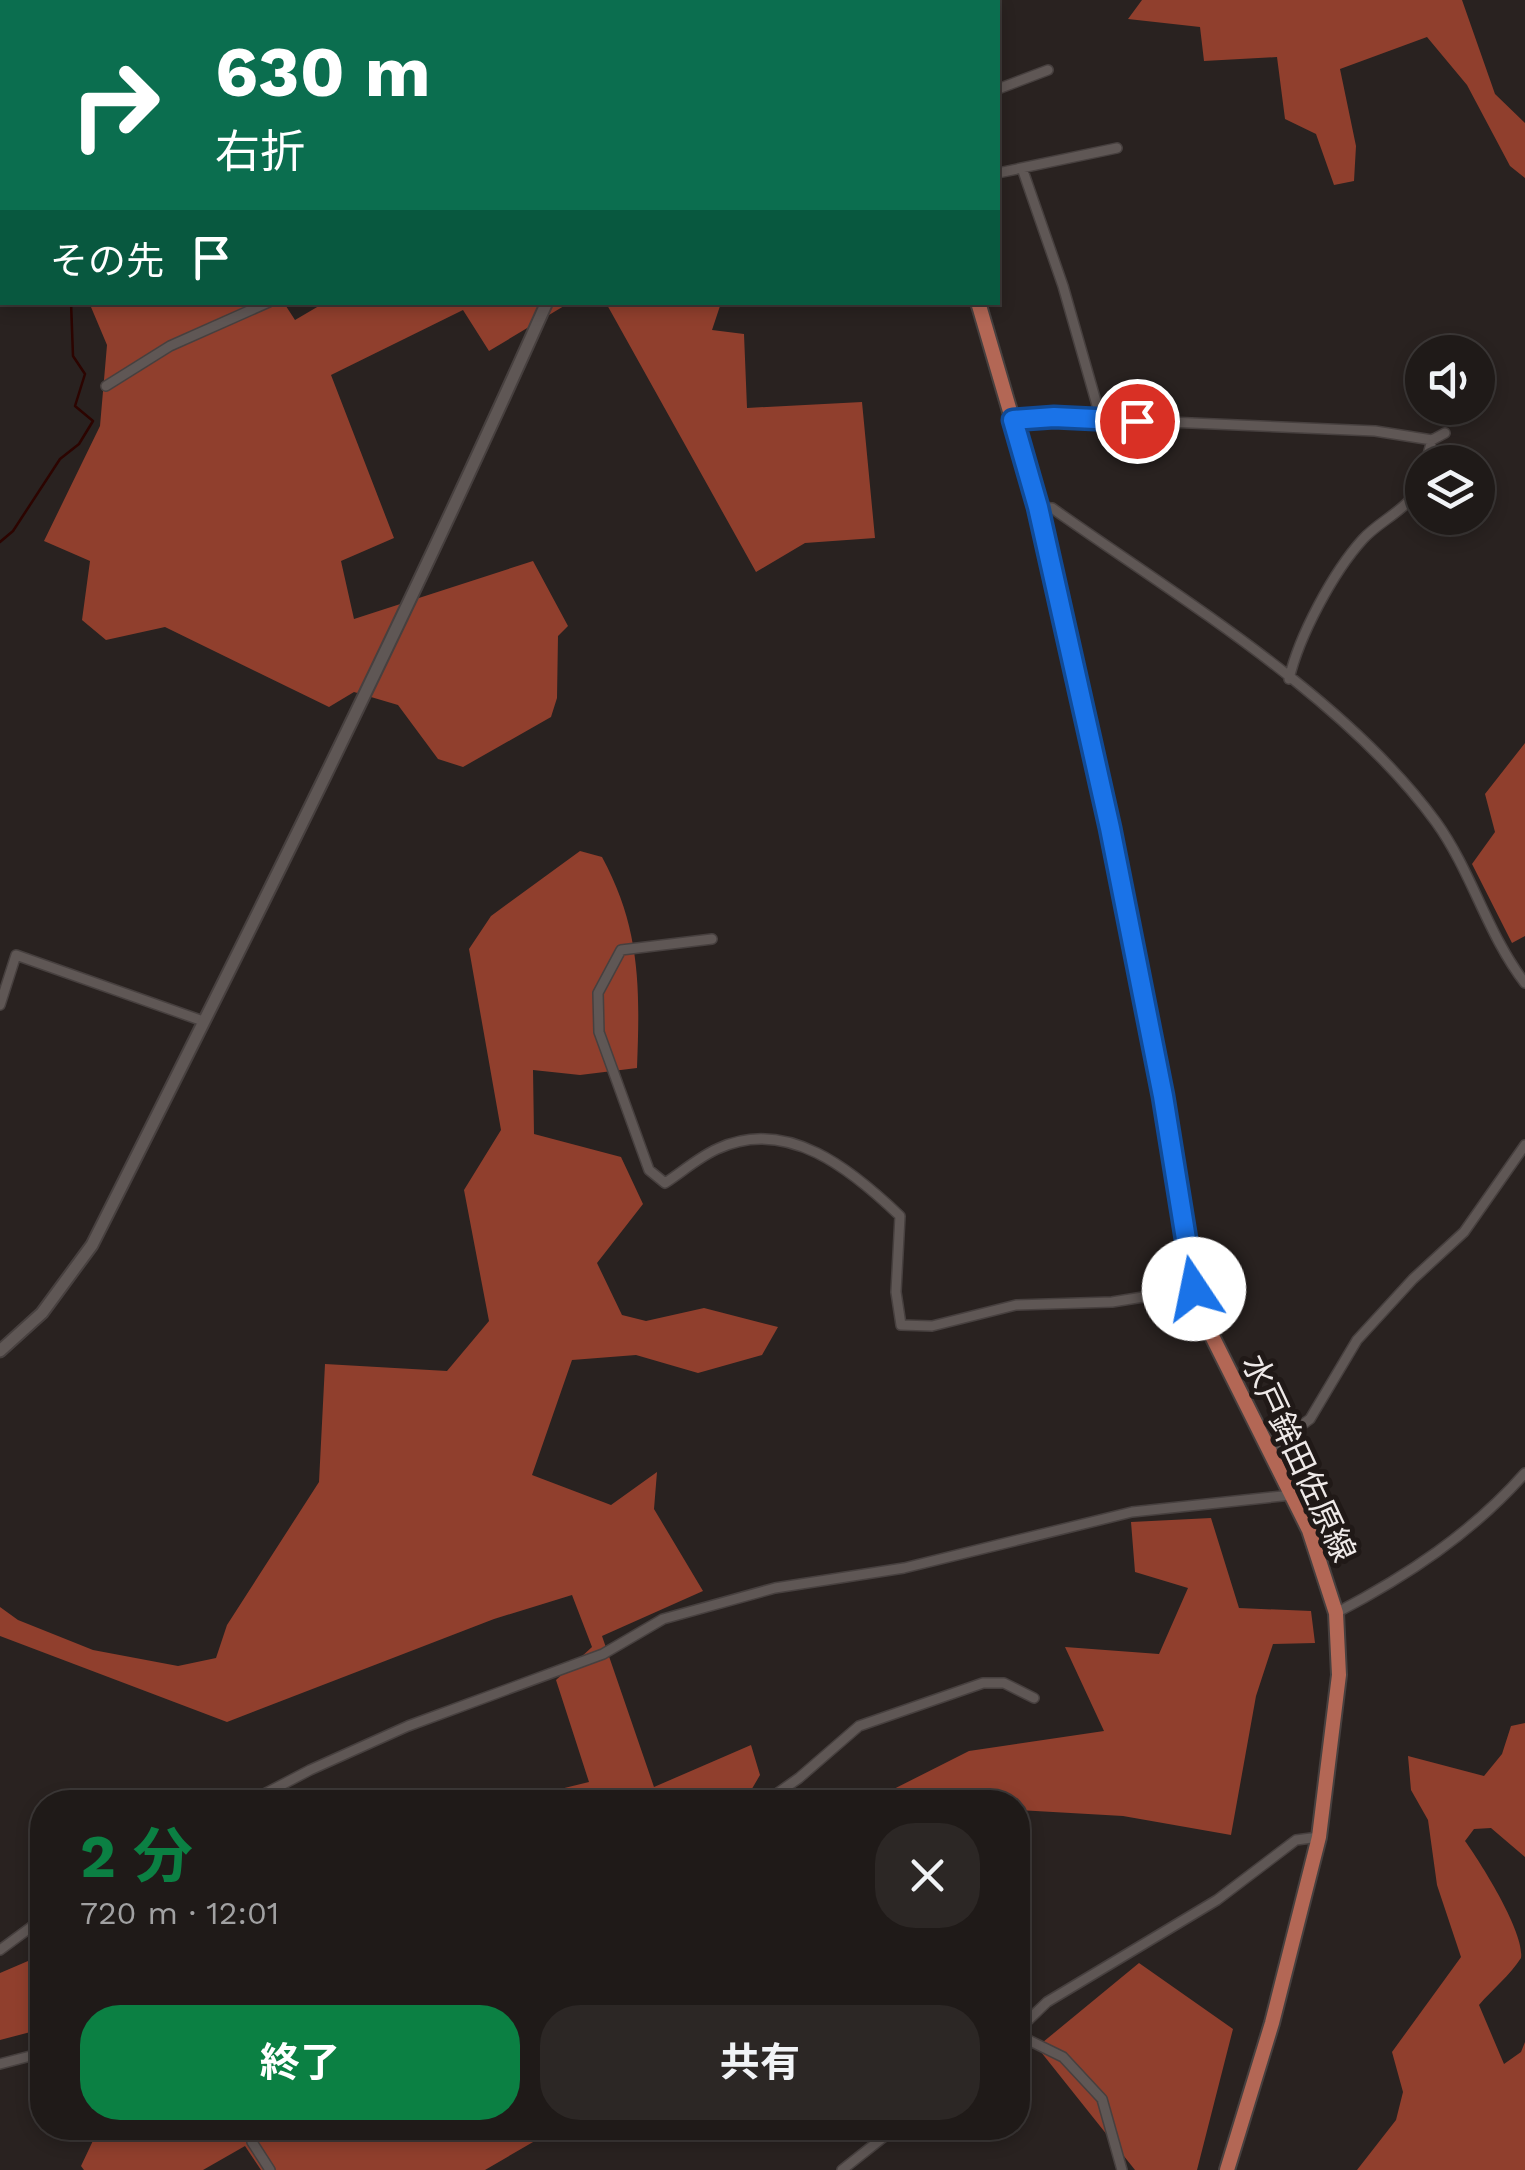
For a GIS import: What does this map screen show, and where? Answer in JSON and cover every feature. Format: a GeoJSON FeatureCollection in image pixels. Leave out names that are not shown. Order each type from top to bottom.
{"type":"FeatureCollection","features":[{"type":"Feature","properties":{"kind":"main road","name":"水戸鉾田佐原線"},"geometry":{"type":"LineString","coordinates":[[979,305],[1038,507],[1114,846],[1163,1096],[1194,1289],[1208,1328],[1309,1530],[1336,1613],[1340,1675],[1320,1836],[1272,2023],[1226,2170]]}},
{"type":"Feature","properties":{"kind":"street"},"geometry":{"type":"LineString","coordinates":[[1000,87],[1048,70]]}},
{"type":"Feature","properties":{"kind":"street"},"geometry":{"type":"LineString","coordinates":[[1000,174],[1117,148]]}},
{"type":"Feature","properties":{"kind":"street"},"geometry":{"type":"LineString","coordinates":[[1022,168],[1063,286],[1101,418]]}},
{"type":"Feature","properties":{"kind":"street"},"geometry":{"type":"LineString","coordinates":[[106,386],[170,346],[262,305]]}},
{"type":"Feature","properties":{"kind":"street"},"geometry":{"type":"LineString","coordinates":[[0,1351],[42,1312],[92,1245],[468,481],[546,305]]}},
{"type":"Feature","properties":{"kind":"street"},"geometry":{"type":"LineString","coordinates":[[1013,420],[1101,418],[1375,431],[1432,440],[1445,434]]}},
{"type":"Feature","properties":{"kind":"street"},"geometry":{"type":"LineString","coordinates":[[1431,445],[1432,440]]}},
{"type":"Feature","properties":{"kind":"street"},"geometry":{"type":"LineString","coordinates":[[1289,679],[1312,617],[1362,540],[1405,506]]}},
{"type":"Feature","properties":{"kind":"street"},"geometry":{"type":"LineString","coordinates":[[1038,507],[1052,508],[1193,606],[1289,679],[1370,748],[1438,824],[1525,983]]}},
{"type":"Feature","properties":{"kind":"street"},"geometry":{"type":"LineString","coordinates":[[712,938],[621,950],[598,994],[599,1032],[649,1170],[665,1183],[717,1149],[755,1138],[796,1143],[857,1176],[900,1216],[896,1292],[901,1324],[932,1326],[1016,1305],[1112,1302],[1194,1289]]}},
{"type":"Feature","properties":{"kind":"street"},"geometry":{"type":"LineString","coordinates":[[0,1005],[16,954],[204,1021]]}},
{"type":"Feature","properties":{"kind":"street"},"geometry":{"type":"LineString","coordinates":[[1270,1449],[1310,1419],[1357,1340],[1413,1279],[1464,1232],[1525,1144]]}},
{"type":"Feature","properties":{"kind":"street"},"geometry":{"type":"LineString","coordinates":[[1336,1613],[1392,1584],[1464,1533],[1525,1473]]}},
{"type":"Feature","properties":{"kind":"street"},"geometry":{"type":"LineString","coordinates":[[272,1790],[408,1726],[602,1654],[663,1620],[774,1588],[904,1568],[1132,1512],[1292,1495]]}},
{"type":"Feature","properties":{"kind":"street"},"geometry":{"type":"LineString","coordinates":[[782,1790],[871,1721],[983,1684],[1004,1683],[1034,1698]]}},
{"type":"Feature","properties":{"kind":"street"},"geometry":{"type":"LineString","coordinates":[[1030,2020],[1047,2002],[1217,1900],[1296,1840],[1320,1836]]}},
{"type":"Feature","properties":{"kind":"street"},"geometry":{"type":"LineString","coordinates":[[0,1950],[30,1928]]}},
{"type":"Feature","properties":{"kind":"street"},"geometry":{"type":"LineString","coordinates":[[1030,2040],[1064,2058],[1102,2099],[1122,2170]]}},
{"type":"Feature","properties":{"kind":"street"},"geometry":{"type":"LineString","coordinates":[[0,2064],[30,2056]]}},
{"type":"Feature","properties":{"kind":"street"},"geometry":{"type":"LineString","coordinates":[[842,2170],[881,2140]]}},
{"type":"Feature","properties":{"kind":"street"},"geometry":{"type":"LineString","coordinates":[[252,2142],[270,2170]]}},
{"type":"Feature","properties":{"kind":"shaded area"},"geometry":{"type":"Polygon","coordinates":[[[1142,0],[1462,0],[1495,94],[1525,123],[1525,178],[1510,166],[1467,85],[1427,37],[1340,69],[1356,146],[1354,181],[1334,185],[1316,134],[1285,119],[1277,57],[1204,61],[1200,27],[1128,19],[1142,0]]]}},
{"type":"Feature","properties":{"kind":"shaded area"},"geometry":{"type":"Polygon","coordinates":[[[285,305],[295,320],[321,305],[566,305],[489,351],[463,310],[331,375],[394,538],[341,561],[354,619],[533,561],[568,626],[558,636],[557,698],[551,717],[463,767],[438,759],[398,705],[354,692],[329,707],[165,627],[106,640],[82,620],[90,561],[44,541],[100,426],[107,345],[91,307],[285,305]]]}},
{"type":"Feature","properties":{"kind":"shaded area"},"geometry":{"type":"Polygon","coordinates":[[[607,305],[720,305],[712,330],[744,334],[747,408],[862,402],[875,538],[805,543],[756,572],[607,305]]]}},
{"type":"Feature","properties":{"kind":"shaded area"},"geometry":{"type":"Polygon","coordinates":[[[1525,743],[1525,936],[1512,943],[1472,864],[1495,832],[1485,794],[1525,743]]]}},
{"type":"Feature","properties":{"kind":"shaded area"},"geometry":{"type":"Polygon","coordinates":[[[580,851],[602,857],[615,883],[631,935],[638,986],[637,1068],[580,1075],[533,1070],[534,1134],[621,1157],[643,1204],[597,1263],[622,1315],[646,1321],[704,1308],[778,1327],[762,1355],[698,1373],[636,1355],[572,1360],[532,1475],[611,1505],[657,1472],[654,1509],[703,1591],[602,1636],[654,1787],[751,1745],[760,1775],[751,1790],[556,1790],[589,1782],[556,1680],[592,1647],[572,1595],[494,1619],[227,1722],[0,1636],[0,1607],[18,1620],[93,1650],[178,1666],[216,1658],[227,1625],[319,1482],[325,1364],[447,1371],[489,1321],[464,1190],[501,1130],[469,949],[491,916],[580,851]]]}},
{"type":"Feature","properties":{"kind":"shaded area"},"geometry":{"type":"Polygon","coordinates":[[[1211,1518],[1239,1608],[1311,1611],[1315,1643],[1273,1644],[1256,1696],[1231,1835],[1123,1816],[1030,1811],[1030,1790],[892,1790],[969,1751],[1104,1731],[1065,1647],[1159,1654],[1188,1588],[1135,1572],[1131,1522],[1211,1518]]]}},
{"type":"Feature","properties":{"kind":"shaded area"},"geometry":{"type":"Polygon","coordinates":[[[1525,1723],[1525,1857],[1491,1828],[1474,1829],[1465,1841],[1500,1898],[1520,1947],[1517,1964],[1479,2005],[1504,2064],[1521,2052],[1525,2042],[1525,2170],[1357,2170],[1396,2120],[1403,2092],[1392,2052],[1461,1957],[1437,1885],[1428,1820],[1411,1790],[1408,1756],[1484,1776],[1502,1754],[1511,1726],[1525,1723]]]}},
{"type":"Feature","properties":{"kind":"shaded area"},"geometry":{"type":"Polygon","coordinates":[[[30,1960],[30,2032],[0,2040],[0,1973],[30,1960]]]}},
{"type":"Feature","properties":{"kind":"shaded area"},"geometry":{"type":"Polygon","coordinates":[[[1139,1963],[1233,2029],[1197,2170],[1135,2170],[1037,2047],[1139,1963]]]}},
{"type":"Feature","properties":{"kind":"shaded area"},"geometry":{"type":"Polygon","coordinates":[[[93,2140],[537,2140],[485,2170],[261,2170],[245,2146],[203,2170],[84,2170],[81,2166],[93,2140]]]}},
{"type":"Feature","properties":{"kind":"waterway"},"geometry":{"type":"LineString","coordinates":[[0,542],[13,531],[60,459],[79,444],[93,421],[75,406],[85,374],[73,356],[71,305]]}},
{"type":"Feature","properties":{"kind":"route"},"geometry":{"type":"LineString","coordinates":[[1137,421],[1054,417],[1013,420],[1038,507],[1110,828],[1163,1096],[1194,1289]]}}]}
